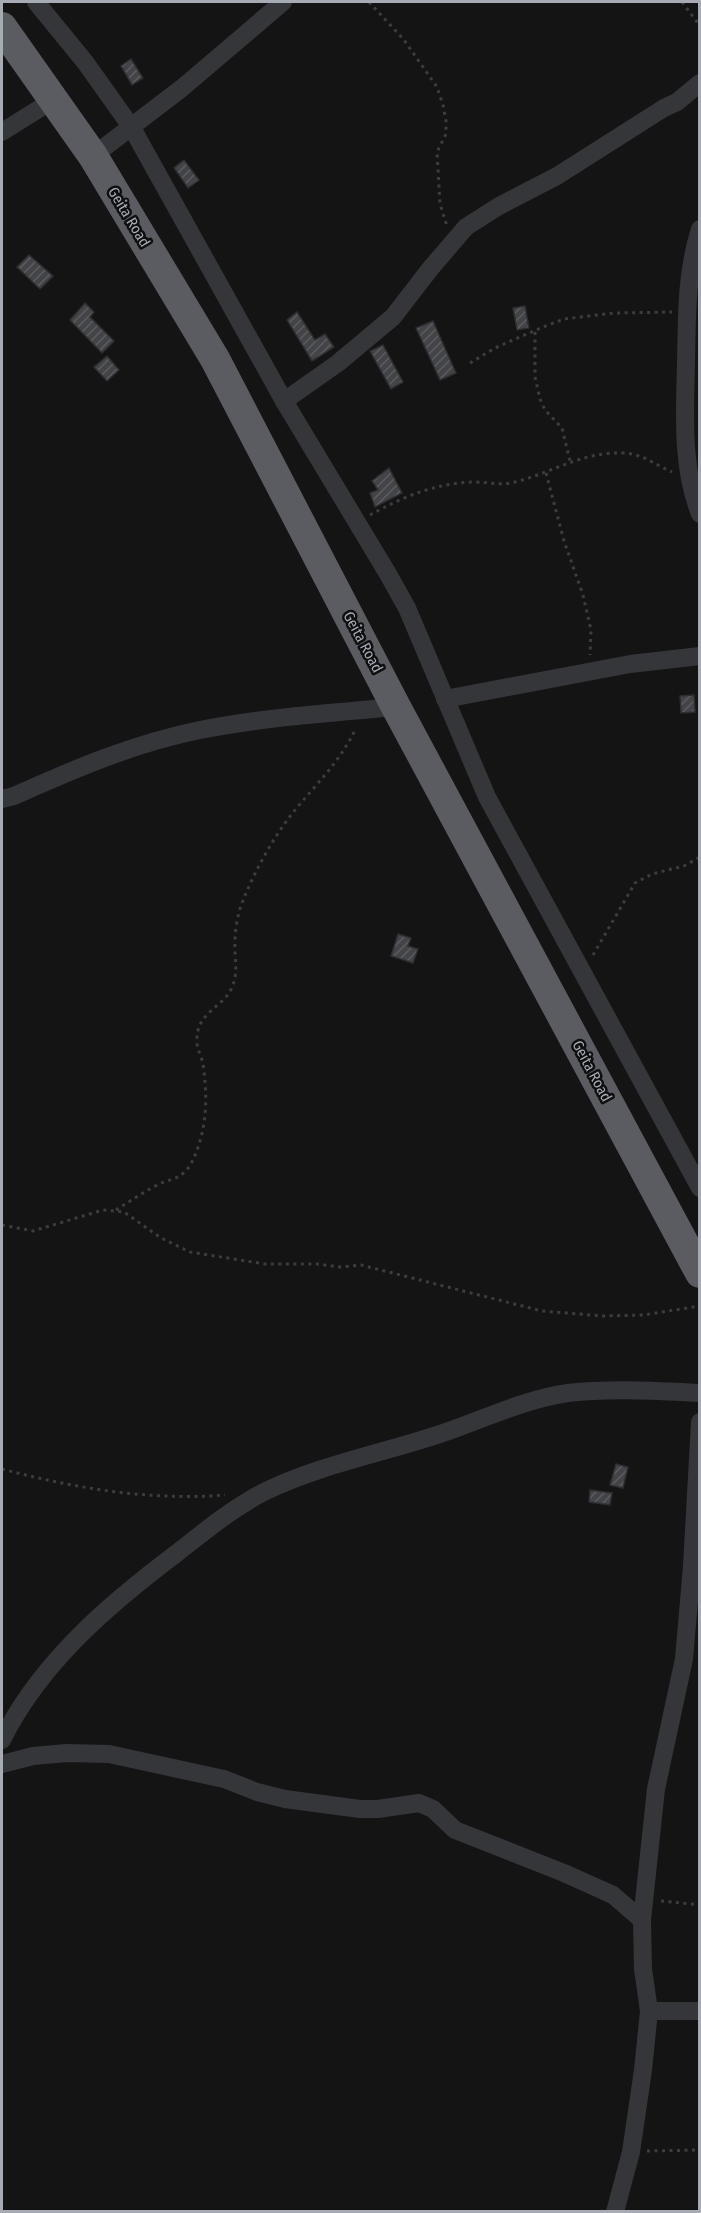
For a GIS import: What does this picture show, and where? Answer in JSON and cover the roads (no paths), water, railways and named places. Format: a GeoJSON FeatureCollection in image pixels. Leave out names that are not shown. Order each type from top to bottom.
{"type":"FeatureCollection","features":[{"type":"Feature","properties":{"kind":"highway","name":"Geita Road"},"geometry":{"type":"LineString","coordinates":[[2,27],[93,156],[215,359],[396,707],[699,1273]]}},
{"type":"Feature","properties":{"kind":"street"},"geometry":{"type":"LineString","coordinates":[[36,2],[85,62],[132,128],[284,401],[407,608],[487,797],[699,1188]]}},
{"type":"Feature","properties":{"kind":"street"},"geometry":{"type":"LineString","coordinates":[[93,156],[132,128],[283,2]]}},
{"type":"Feature","properties":{"kind":"street"},"geometry":{"type":"LineString","coordinates":[[284,401],[338,363],[393,317],[466,227],[499,206],[557,176],[677,102],[699,83]]}},
{"type":"Feature","properties":{"kind":"street"},"geometry":{"type":"LineString","coordinates":[[2,132],[53,100]]}},
{"type":"Feature","properties":{"kind":"street"},"geometry":{"type":"LineString","coordinates":[[699,229],[690,270],[686,311],[685,398],[687,464],[699,514]]}},
{"type":"Feature","properties":{"kind":"street"},"geometry":{"type":"LineString","coordinates":[[445,699],[630,664],[699,656]]}},
{"type":"Feature","properties":{"kind":"street"},"geometry":{"type":"LineString","coordinates":[[2,799],[96,761],[200,730],[297,714],[396,707]]}},
{"type":"Feature","properties":{"kind":"street"},"geometry":{"type":"LineString","coordinates":[[2,1740],[10,1723],[44,1674],[111,1605],[208,1528],[267,1491],[313,1472],[444,1433],[530,1402],[567,1393],[611,1391],[699,1393]]}},
{"type":"Feature","properties":{"kind":"street"},"geometry":{"type":"LineString","coordinates":[[615,2211],[631,2152],[643,2070],[649,2011],[643,1969],[642,1920],[656,1789],[684,1659],[692,1566],[699,1422]]}},
{"type":"Feature","properties":{"kind":"street"},"geometry":{"type":"LineString","coordinates":[[2,1764],[33,1756],[67,1753],[109,1754],[206,1775],[285,1799],[360,1809],[378,1809],[419,1803],[433,1809],[455,1830],[613,1895],[642,1920]]}},
{"type":"Feature","properties":{"kind":"street"},"geometry":{"type":"LineString","coordinates":[[649,2011],[699,2011]]}}]}
